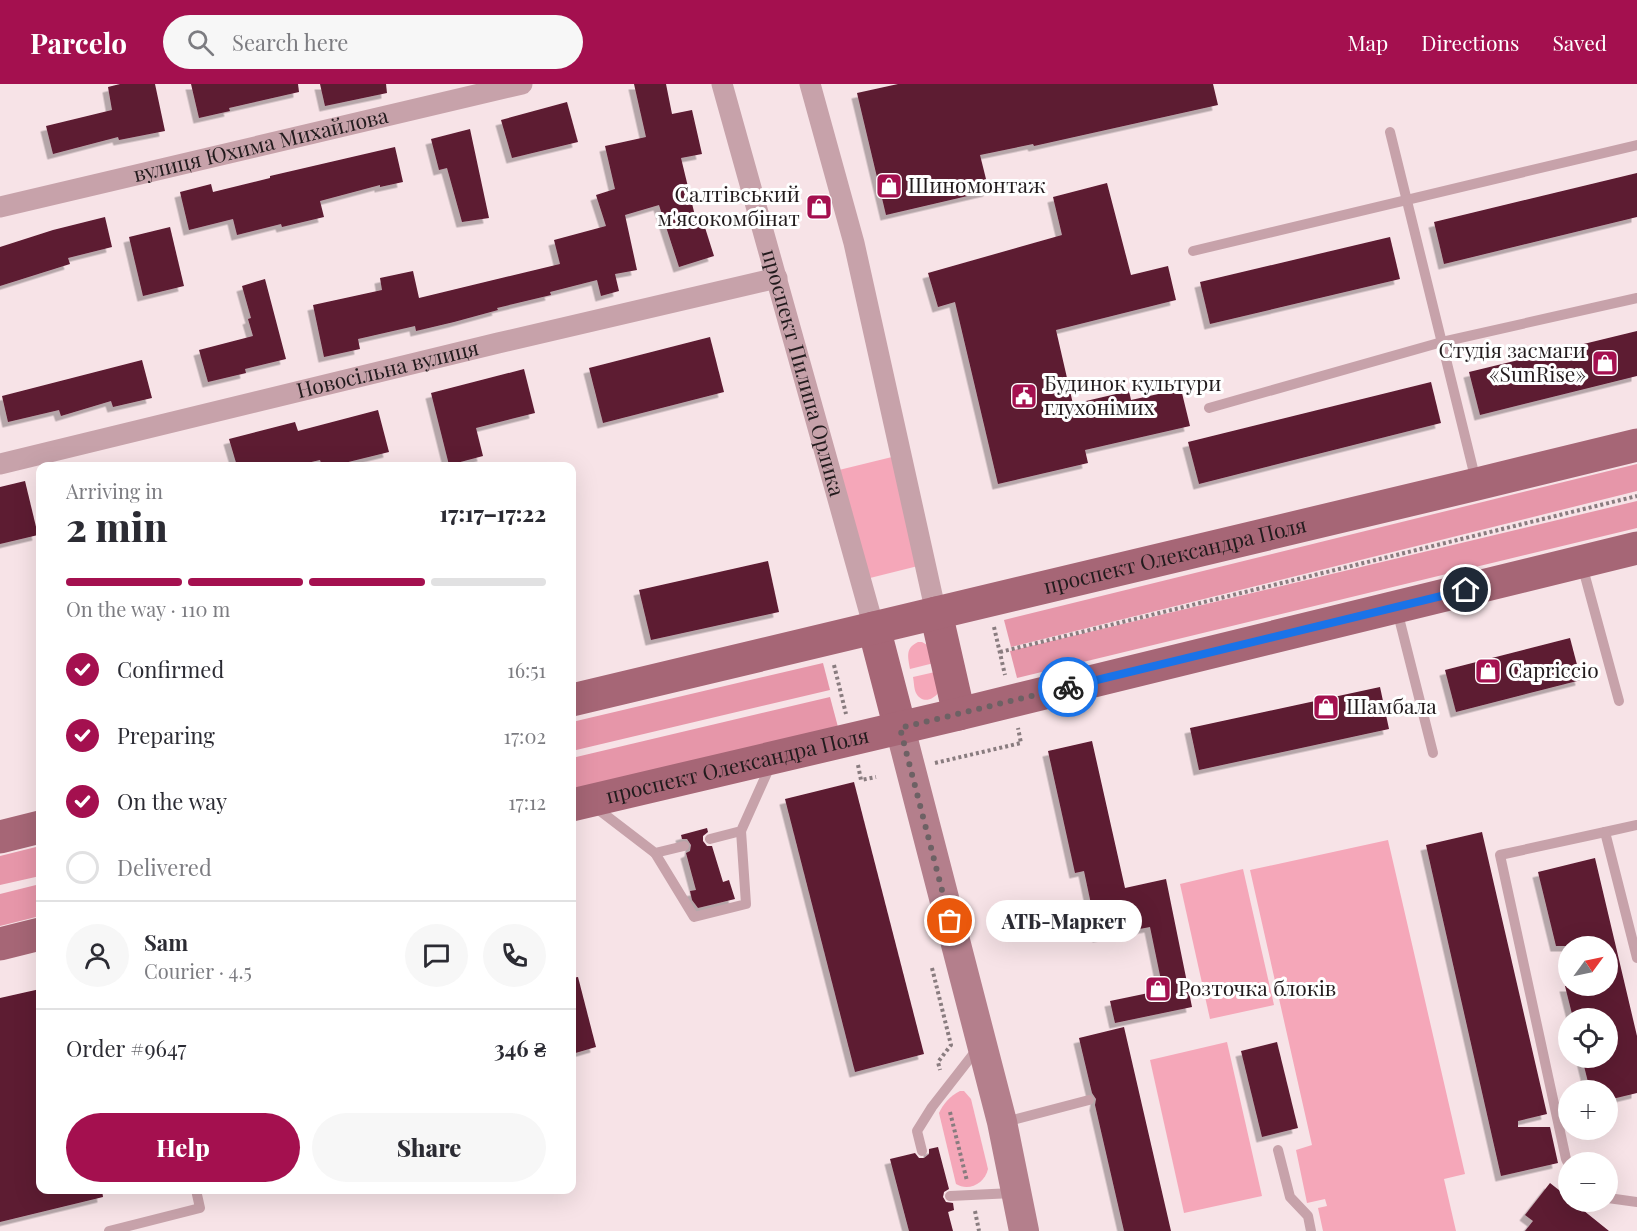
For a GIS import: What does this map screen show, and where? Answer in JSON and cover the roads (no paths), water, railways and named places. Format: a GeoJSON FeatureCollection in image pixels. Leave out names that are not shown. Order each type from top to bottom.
{"type":"FeatureCollection","features":[{"type":"Feature","properties":{"kind":"main road","name":"проспект Олександра Поля"},"geometry":{"type":"LineString","coordinates":[[576,699],[1637,445]]}},
{"type":"Feature","properties":{"kind":"main road","name":"проспект Олександра Поля"},"geometry":{"type":"LineString","coordinates":[[580,803],[959,714],[1637,548]]}},
{"type":"Feature","properties":{"kind":"main road"},"geometry":{"type":"LineString","coordinates":[[936,613],[959,714]]}},
{"type":"Feature","properties":{"kind":"main road"},"geometry":{"type":"LineString","coordinates":[[874,628],[1002,1122],[1024,1231]]}},
{"type":"Feature","properties":{"kind":"main road"},"geometry":{"type":"LineString","coordinates":[[0,837],[36,828]]}},
{"type":"Feature","properties":{"kind":"main road"},"geometry":{"type":"LineString","coordinates":[[0,944],[36,935]]}},
{"type":"Feature","properties":{"kind":"street","name":"вулиця Юхима Михайлова"},"geometry":{"type":"LineString","coordinates":[[0,207],[522,84]]}},
{"type":"Feature","properties":{"kind":"street","name":"проспект Пилипа Орлика"},"geometry":{"type":"LineString","coordinates":[[722,84],[874,628]]}},
{"type":"Feature","properties":{"kind":"street"},"geometry":{"type":"LineString","coordinates":[[810,84],[854,243],[936,613]]}},
{"type":"Feature","properties":{"kind":"street","name":"Новосільна вулиця"},"geometry":{"type":"LineString","coordinates":[[0,464],[777,278]]}},
{"type":"Feature","properties":{"kind":"lane"},"geometry":{"type":"LineString","coordinates":[[1390,132],[1477,484]]}},
{"type":"Feature","properties":{"kind":"lane"},"geometry":{"type":"LineString","coordinates":[[1192,251],[1637,145]]}},
{"type":"Feature","properties":{"kind":"lane"},"geometry":{"type":"LineString","coordinates":[[1209,408],[1442,342],[1637,298]]}},
{"type":"Feature","properties":{"kind":"lane"},"geometry":{"type":"LineString","coordinates":[[1581,561],[1619,701]]}},
{"type":"Feature","properties":{"kind":"lane"},"geometry":{"type":"LineString","coordinates":[[1396,607],[1433,753]]}},
{"type":"Feature","properties":{"kind":"lane"},"geometry":{"type":"LineString","coordinates":[[580,803],[655,853],[694,917],[746,903],[741,831],[774,758]]}},
{"type":"Feature","properties":{"kind":"lane"},"geometry":{"type":"LineString","coordinates":[[1564,1152],[1500,855],[1637,825]]}},
{"type":"Feature","properties":{"kind":"lane"},"geometry":{"type":"LineString","coordinates":[[710,839],[741,831]]}},
{"type":"Feature","properties":{"kind":"lane"},"geometry":{"type":"LineString","coordinates":[[1605,831],[1637,957]]}},
{"type":"Feature","properties":{"kind":"lane"},"geometry":{"type":"LineString","coordinates":[[655,853],[684,846]]}},
{"type":"Feature","properties":{"kind":"lane"},"geometry":{"type":"LineString","coordinates":[[922,1151],[917,1131],[932,1107],[982,1043]]}},
{"type":"Feature","properties":{"kind":"lane"},"geometry":{"type":"LineString","coordinates":[[1002,1122],[1089,1100]]}},
{"type":"Feature","properties":{"kind":"lane"},"geometry":{"type":"LineString","coordinates":[[1278,1150],[1290,1197],[1308,1216],[1311,1231]]}},
{"type":"Feature","properties":{"kind":"lane"},"geometry":{"type":"LineString","coordinates":[[951,1196],[1017,1192]]}},
{"type":"Feature","properties":{"kind":"lane"},"geometry":{"type":"LineString","coordinates":[[109,1231],[200,1208],[197,1194]]}},
{"type":"Feature","properties":{"kind":"lane"},"geometry":{"type":"LineString","coordinates":[[1618,1199],[1637,1202]]}},
{"type":"Feature","properties":{"kind":"place","name":"Шиномонтаж"},"geometry":{"type":"Point","coordinates":[889,186]}},
{"type":"Feature","properties":{"kind":"place","name":"Салтівський м'ясокомбінат"},"geometry":{"type":"Point","coordinates":[819,207]}},
{"type":"Feature","properties":{"kind":"place","name":"Студія засмаги «SunRise»"},"geometry":{"type":"Point","coordinates":[1605,363]}},
{"type":"Feature","properties":{"kind":"place","name":"Будинок культури глухонімих"},"geometry":{"type":"Point","coordinates":[1024,396]}},
{"type":"Feature","properties":{"kind":"place","name":"Capriccio"},"geometry":{"type":"Point","coordinates":[1488,671]}},
{"type":"Feature","properties":{"kind":"place","name":"Шамбала"},"geometry":{"type":"Point","coordinates":[1326,707]}},
{"type":"Feature","properties":{"kind":"place","name":"АТБ-Маркет"},"geometry":{"type":"Point","coordinates":[950,921]}},
{"type":"Feature","properties":{"kind":"place","name":"Розточка блоків"},"geometry":{"type":"Point","coordinates":[1158,989]}}]}
